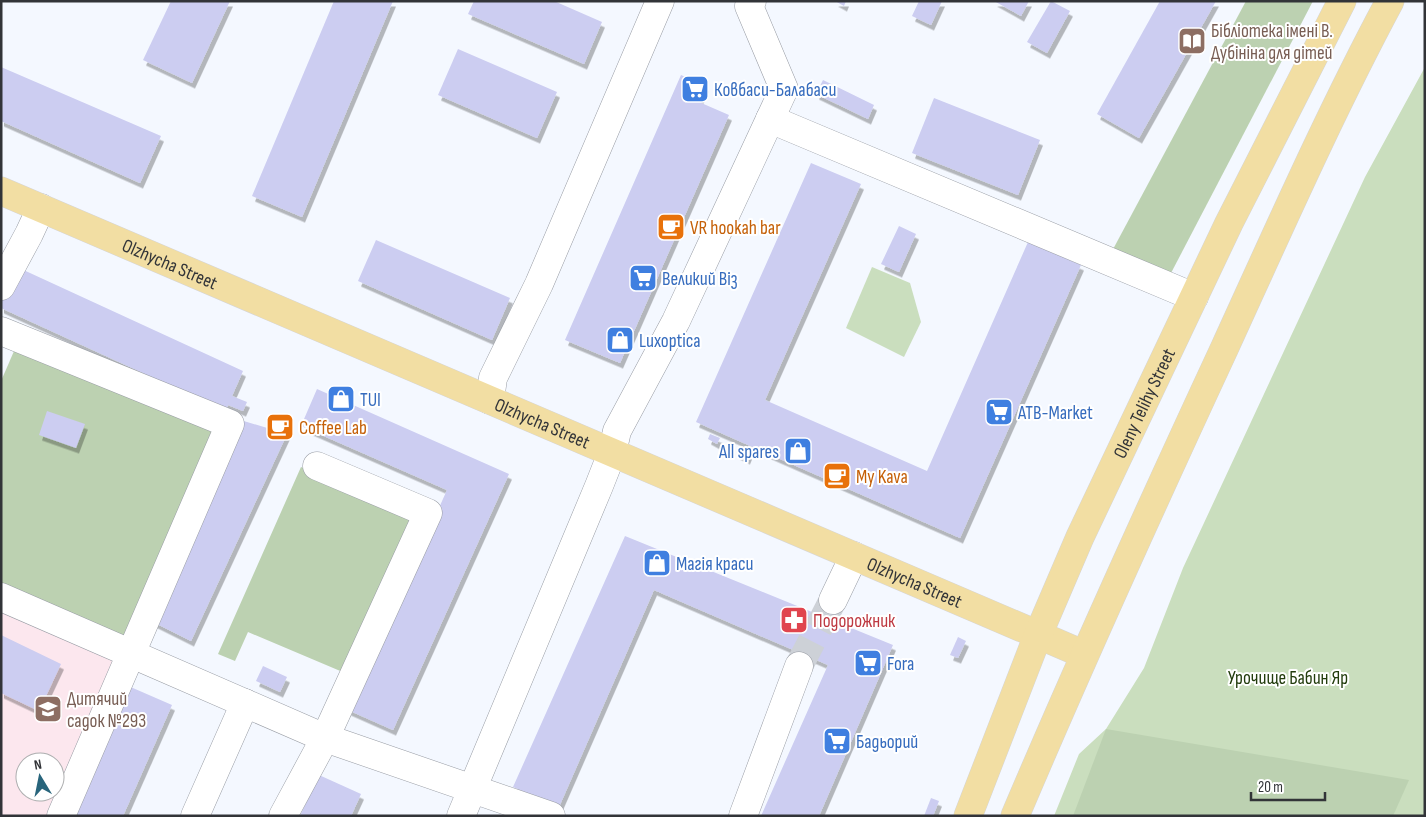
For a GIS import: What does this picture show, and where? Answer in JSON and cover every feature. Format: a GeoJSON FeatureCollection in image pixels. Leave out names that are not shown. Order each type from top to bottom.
{"type":"FeatureCollection","features":[{"type":"Feature","properties":{"kind":"main road","name":"Oleny Telihy Street"},"geometry":{"type":"LineString","coordinates":[[968,816],[1038,636],[1080,537],[1194,297],[1342,1]]}},
{"type":"Feature","properties":{"kind":"main road"},"geometry":{"type":"LineString","coordinates":[[1015,816],[1084,654],[1267,255],[1390,1]]}},
{"type":"Feature","properties":{"kind":"main road","name":"Olzhycha Street"},"geometry":{"type":"LineString","coordinates":[[1,191],[1038,636],[1084,654]]}},
{"type":"Feature","properties":{"kind":"lane"},"geometry":{"type":"LineString","coordinates":[[490,400],[493,378],[539,284],[660,1]]}},
{"type":"Feature","properties":{"kind":"lane"},"geometry":{"type":"LineString","coordinates":[[461,816],[612,453],[617,431],[676,321],[784,89],[746,3]]}},
{"type":"Feature","properties":{"kind":"lane"},"geometry":{"type":"LineString","coordinates":[[770,119],[1194,297]]}},
{"type":"Feature","properties":{"kind":"lane"},"geometry":{"type":"LineString","coordinates":[[1,286],[41,208]]}},
{"type":"Feature","properties":{"kind":"lane"},"geometry":{"type":"LineString","coordinates":[[1,330],[230,424],[60,816]]}},
{"type":"Feature","properties":{"kind":"lane"},"geometry":{"type":"LineString","coordinates":[[283,816],[325,738],[428,513],[317,466]]}},
{"type":"Feature","properties":{"kind":"lane"},"geometry":{"type":"LineString","coordinates":[[833,600],[854,556]]}},
{"type":"Feature","properties":{"kind":"lane"},"geometry":{"type":"LineString","coordinates":[[1,597],[325,738],[551,816]]}},
{"type":"Feature","properties":{"kind":"lane"},"geometry":{"type":"LineString","coordinates":[[743,816],[799,666]]}},
{"type":"Feature","properties":{"kind":"lane"},"geometry":{"type":"LineString","coordinates":[[195,816],[245,703]]}},
{"type":"Feature","properties":{"kind":"shaded area","name":"Дитячий садок №293"},"geometry":{"type":"Polygon","coordinates":[[[1,609],[114,657],[65,781],[65,752],[15,752],[15,802],[57,802],[51,816],[1,816],[1,609]]]}},
{"type":"Feature","properties":{"kind":"green space"},"geometry":{"type":"Polygon","coordinates":[[[1246,1],[1313,1],[1170,275],[1111,253],[1246,1]]]}},
{"type":"Feature","properties":{"kind":"green space","name":"Урочище Бабин Яр"},"geometry":{"type":"Polygon","coordinates":[[[1425,67],[1425,816],[1054,816],[1079,754],[1106,729],[1144,668],[1183,568],[1365,177],[1425,67]]]}},
{"type":"Feature","properties":{"kind":"green space"},"geometry":{"type":"Polygon","coordinates":[[[872,267],[910,283],[921,322],[904,357],[846,328],[872,267]]]}},
{"type":"Feature","properties":{"kind":"green space"},"geometry":{"type":"Polygon","coordinates":[[[18,342],[225,429],[128,645],[1,590],[1,381],[18,342]]]}},
{"type":"Feature","properties":{"kind":"green space"},"geometry":{"type":"Polygon","coordinates":[[[301,467],[418,518],[345,673],[248,632],[235,661],[218,654],[301,467]]]}},
{"type":"Feature","properties":{"kind":"green space"},"geometry":{"type":"Polygon","coordinates":[[[1106,729],[1409,780],[1393,816],[1073,816],[1106,729]]]}},
{"type":"Feature","properties":{"kind":"building"},"geometry":{"type":"Polygon","coordinates":[[[171,1],[230,1],[192,83],[143,60],[171,1]]]}},
{"type":"Feature","properties":{"kind":"building"},"geometry":{"type":"Polygon","coordinates":[[[334,1],[393,1],[302,217],[252,196],[334,1]]]}},
{"type":"Feature","properties":{"kind":"building"},"geometry":{"type":"Polygon","coordinates":[[[474,1],[554,1],[602,22],[584,64],[468,14],[474,1]]]}},
{"type":"Feature","properties":{"kind":"building"},"geometry":{"type":"Polygon","coordinates":[[[835,1],[846,1],[844,6],[835,1]]]}},
{"type":"Feature","properties":{"kind":"building"},"geometry":{"type":"Polygon","coordinates":[[[919,1],[942,1],[931,25],[912,16],[919,1]]]}},
{"type":"Feature","properties":{"kind":"building"},"geometry":{"type":"Polygon","coordinates":[[[994,1],[1029,1],[1021,16],[994,1]]]}},
{"type":"Feature","properties":{"kind":"building"},"geometry":{"type":"Polygon","coordinates":[[[1051,1],[1070,11],[1047,53],[1027,42],[1051,1]]]}},
{"type":"Feature","properties":{"kind":"building"},"geometry":{"type":"Polygon","coordinates":[[[1160,1],[1216,1],[1139,138],[1097,114],[1160,1]]]}},
{"type":"Feature","properties":{"kind":"building"},"geometry":{"type":"Polygon","coordinates":[[[458,49],[557,92],[537,138],[438,95],[458,49]]]}},
{"type":"Feature","properties":{"kind":"building"},"geometry":{"type":"Polygon","coordinates":[[[1,67],[161,136],[140,183],[1,121],[1,67]]]}},
{"type":"Feature","properties":{"kind":"building"},"geometry":{"type":"Polygon","coordinates":[[[681,75],[706,86],[699,102],[729,115],[620,363],[565,340],[681,75]]]}},
{"type":"Feature","properties":{"kind":"building"},"geometry":{"type":"Polygon","coordinates":[[[823,80],[874,105],[868,119],[816,94],[823,80]]]}},
{"type":"Feature","properties":{"kind":"building"},"geometry":{"type":"Polygon","coordinates":[[[934,98],[1040,140],[1018,195],[912,153],[934,98]]]}},
{"type":"Feature","properties":{"kind":"building"},"geometry":{"type":"Polygon","coordinates":[[[811,163],[861,184],[765,400],[927,471],[1028,242],[1081,265],[960,538],[696,422],[811,163]]]}},
{"type":"Feature","properties":{"kind":"building"},"geometry":{"type":"Polygon","coordinates":[[[899,226],[916,234],[899,272],[881,264],[899,226]]]}},
{"type":"Feature","properties":{"kind":"building"},"geometry":{"type":"Polygon","coordinates":[[[376,240],[510,298],[492,340],[358,281],[376,240]]]}},
{"type":"Feature","properties":{"kind":"building"},"geometry":{"type":"Polygon","coordinates":[[[17,267],[243,371],[232,396],[247,402],[243,411],[228,405],[226,411],[1,308],[1,301],[17,267]]]}},
{"type":"Feature","properties":{"kind":"building"},"geometry":{"type":"Polygon","coordinates":[[[317,389],[509,474],[393,730],[348,710],[447,490],[301,426],[317,389]]]}},
{"type":"Feature","properties":{"kind":"building"},"geometry":{"type":"Polygon","coordinates":[[[47,411],[85,424],[76,448],[39,435],[47,411]]]}},
{"type":"Feature","properties":{"kind":"building"},"geometry":{"type":"Polygon","coordinates":[[[234,418],[287,434],[191,641],[145,618],[234,418]]]}},
{"type":"Feature","properties":{"kind":"building"},"geometry":{"type":"Polygon","coordinates":[[[710,434],[720,438],[717,444],[708,439],[710,434]]]}},
{"type":"Feature","properties":{"kind":"building"},"geometry":{"type":"Polygon","coordinates":[[[740,449],[749,454],[747,459],[737,454],[740,449]]]}},
{"type":"Feature","properties":{"kind":"building"},"geometry":{"type":"Polygon","coordinates":[[[625,536],[893,645],[819,816],[761,816],[828,665],[654,590],[559,807],[513,787],[625,536]]]}},
{"type":"Feature","properties":{"kind":"building"},"geometry":{"type":"Polygon","coordinates":[[[1,635],[61,664],[39,711],[1,693],[1,635]]]}},
{"type":"Feature","properties":{"kind":"building"},"geometry":{"type":"Polygon","coordinates":[[[958,637],[966,641],[958,658],[950,655],[958,637]]]}},
{"type":"Feature","properties":{"kind":"building"},"geometry":{"type":"Polygon","coordinates":[[[263,666],[287,677],[280,692],[256,681],[263,666]]]}},
{"type":"Feature","properties":{"kind":"building"},"geometry":{"type":"Polygon","coordinates":[[[126,685],[172,705],[123,816],[69,816],[126,685]]]}},
{"type":"Feature","properties":{"kind":"building"},"geometry":{"type":"Polygon","coordinates":[[[319,775],[361,794],[351,816],[300,816],[319,775]]]}},
{"type":"Feature","properties":{"kind":"building"},"geometry":{"type":"Polygon","coordinates":[[[931,798],[939,801],[933,816],[924,816],[931,798]]]}},
{"type":"Feature","properties":{"kind":"tunnel"},"geometry":{"type":"LineString","coordinates":[[799,666],[833,600]]}},
{"type":"Feature","properties":{"kind":"place","name":"Бібліотека імені В. Дубініна для дітей"},"geometry":{"type":"Point","coordinates":[1192,41]}},
{"type":"Feature","properties":{"kind":"place","name":"Ковбаси-Балабаси"},"geometry":{"type":"Point","coordinates":[695,89]}},
{"type":"Feature","properties":{"kind":"place","name":"VR hookah bar"},"geometry":{"type":"Point","coordinates":[671,227]}},
{"type":"Feature","properties":{"kind":"place","name":"Великий Віз"},"geometry":{"type":"Point","coordinates":[643,278]}},
{"type":"Feature","properties":{"kind":"place","name":"Luxoptica"},"geometry":{"type":"Point","coordinates":[620,340]}},
{"type":"Feature","properties":{"kind":"place","name":"TUI"},"geometry":{"type":"Point","coordinates":[341,399]}},
{"type":"Feature","properties":{"kind":"place","name":"ATB-Market"},"geometry":{"type":"Point","coordinates":[999,412]}},
{"type":"Feature","properties":{"kind":"place","name":"Coffee Lab"},"geometry":{"type":"Point","coordinates":[280,427]}},
{"type":"Feature","properties":{"kind":"place","name":"All spares"},"geometry":{"type":"Point","coordinates":[798,451]}},
{"type":"Feature","properties":{"kind":"place","name":"My Kava"},"geometry":{"type":"Point","coordinates":[837,476]}},
{"type":"Feature","properties":{"kind":"place","name":"Магія краси"},"geometry":{"type":"Point","coordinates":[657,563]}},
{"type":"Feature","properties":{"kind":"place","name":"Подорожник"},"geometry":{"type":"Point","coordinates":[794,620]}},
{"type":"Feature","properties":{"kind":"place","name":"Fora"},"geometry":{"type":"Point","coordinates":[868,663]}},
{"type":"Feature","properties":{"kind":"place","name":"Дитячий садок №293"},"geometry":{"type":"Point","coordinates":[48,709]}},
{"type":"Feature","properties":{"kind":"place","name":"Бадьорий"},"geometry":{"type":"Point","coordinates":[837,741]}}]}
